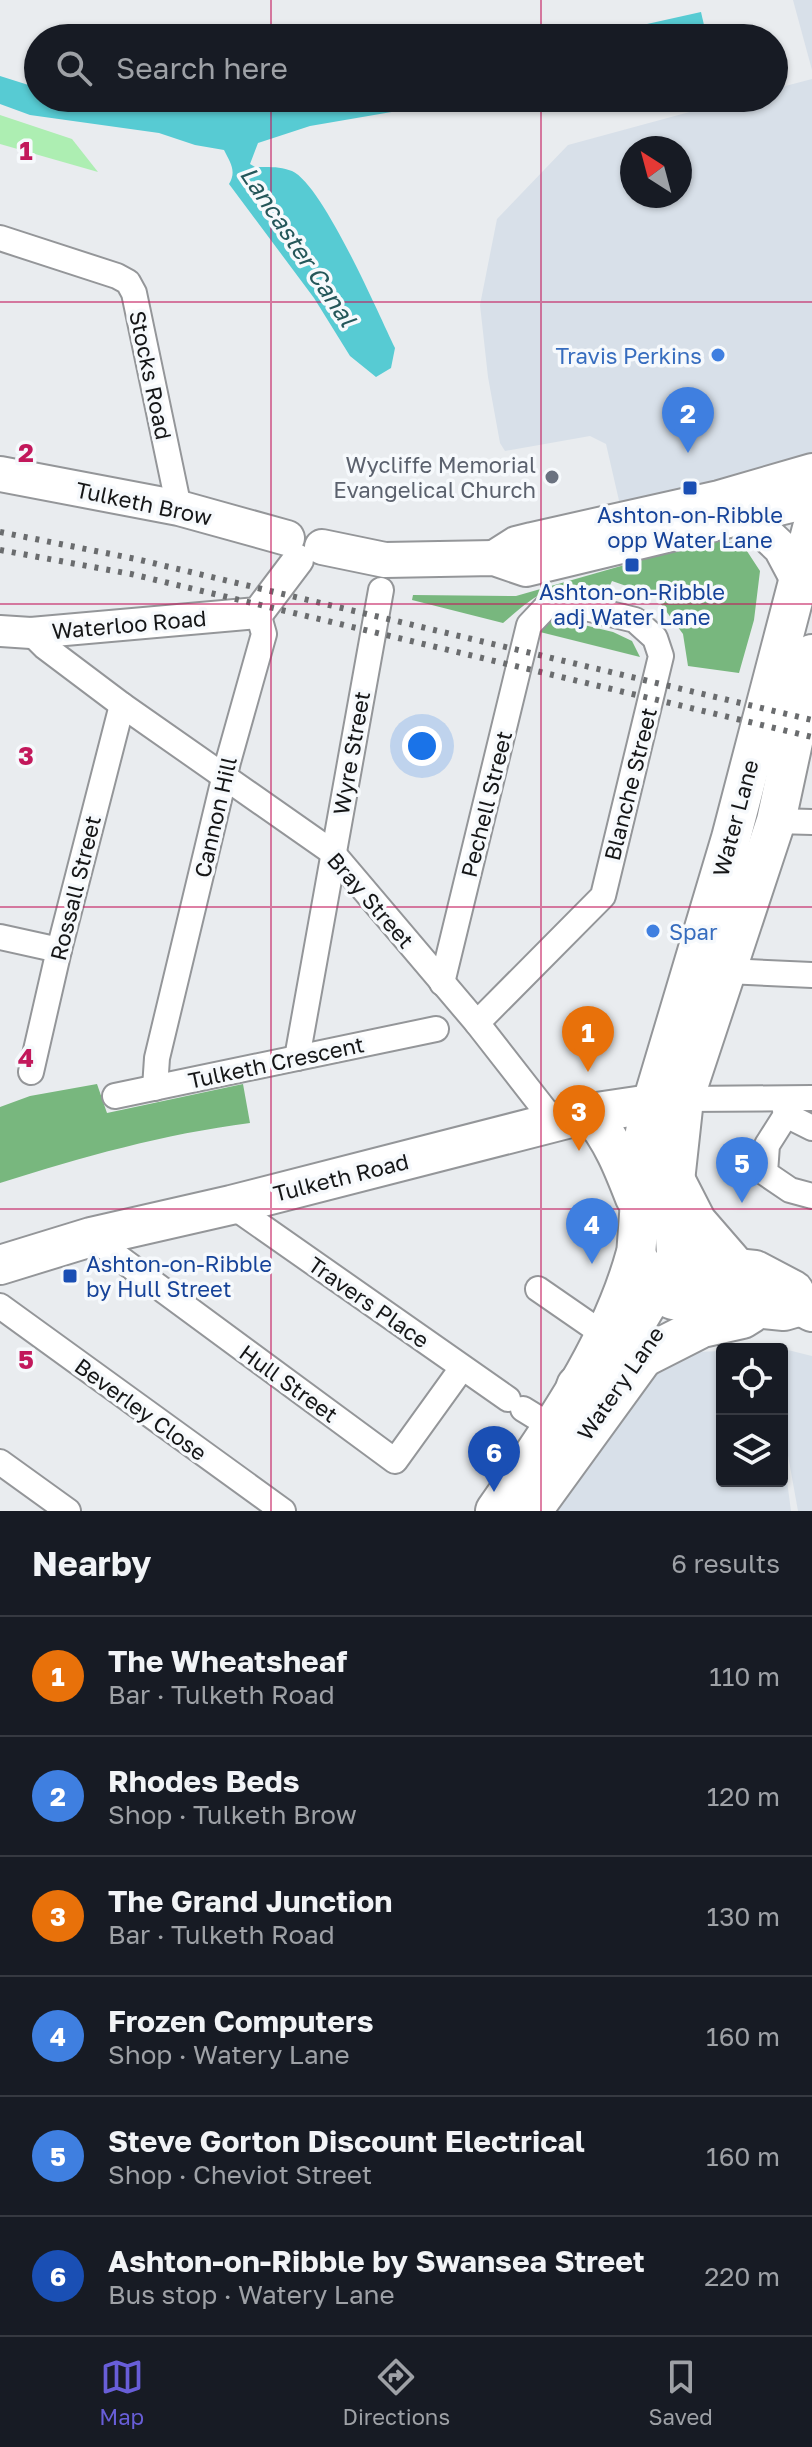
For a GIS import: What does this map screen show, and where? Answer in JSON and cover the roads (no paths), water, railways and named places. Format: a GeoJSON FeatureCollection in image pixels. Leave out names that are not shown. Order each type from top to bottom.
{"type":"FeatureCollection","features":[{"type":"Feature","properties":{"kind":"highway"},"geometry":{"type":"LineString","coordinates":[[675,1181],[696,1222],[735,1267]]}},
{"type":"Feature","properties":{"kind":"highway"},"geometry":{"type":"LineString","coordinates":[[577,1386],[609,1367],[660,1278],[706,1266],[755,1271],[793,1291],[807,1308]]}},
{"type":"Feature","properties":{"kind":"highway"},"geometry":{"type":"LineString","coordinates":[[660,1278],[760,1306],[784,1310],[807,1308]]}},
{"type":"Feature","properties":{"kind":"highway","name":"Watery Lane"},"geometry":{"type":"LineString","coordinates":[[496,1511],[540,1419],[577,1386],[623,1299],[660,1278]]}},
{"type":"Feature","properties":{"kind":"highway","name":"Watery Lane"},"geometry":{"type":"LineString","coordinates":[[540,1419],[643,1357],[660,1278]]}},
{"type":"Feature","properties":{"kind":"highway"},"geometry":{"type":"LineString","coordinates":[[643,1357],[702,1327],[742,1318],[760,1306]]}},
{"type":"Feature","properties":{"kind":"highway","name":"Watery Lane"},"geometry":{"type":"LineString","coordinates":[[531,1511],[540,1419]]}},
{"type":"Feature","properties":{"kind":"main road","name":"Tulketh Brow"},"geometry":{"type":"LineString","coordinates":[[494,558],[516,544],[719,498],[812,471]]}},
{"type":"Feature","properties":{"kind":"main road","name":"Tulketh Brow"},"geometry":{"type":"LineString","coordinates":[[0,474],[179,508],[302,548],[385,560],[494,558],[526,569],[812,500]]}},
{"type":"Feature","properties":{"kind":"main road"},"geometry":{"type":"LineString","coordinates":[[748,517],[781,548],[798,580]]}},
{"type":"Feature","properties":{"kind":"main road","name":"Water Lane"},"geometry":{"type":"LineString","coordinates":[[668,1103],[667,1057],[731,838],[812,528]]}},
{"type":"Feature","properties":{"kind":"main road","name":"Water Lane"},"geometry":{"type":"LineString","coordinates":[[668,1103],[794,822],[812,654]]}},
{"type":"Feature","properties":{"kind":"main road"},"geometry":{"type":"LineString","coordinates":[[572,1118],[616,1099],[667,1057]]}},
{"type":"Feature","properties":{"kind":"main road","name":"Tulketh Road"},"geometry":{"type":"LineString","coordinates":[[0,1265],[91,1237],[231,1205],[572,1118],[668,1103]]}},
{"type":"Feature","properties":{"kind":"main road","name":"Watery Lane"},"geometry":{"type":"LineString","coordinates":[[660,1278],[674,1222],[675,1181],[668,1103]]}},
{"type":"Feature","properties":{"kind":"main road","name":"Watery Lane"},"geometry":{"type":"LineString","coordinates":[[660,1278],[639,1211],[645,1132],[668,1103]]}},
{"type":"Feature","properties":{"kind":"main road"},"geometry":{"type":"LineString","coordinates":[[572,1118],[613,1145],[639,1211]]}},
{"type":"Feature","properties":{"kind":"street","name":"Stocks Road"},"geometry":{"type":"LineString","coordinates":[[0,238],[128,282],[134,293],[179,508]]}},
{"type":"Feature","properties":{"kind":"street"},"geometry":{"type":"LineString","coordinates":[[258,613],[302,548]]}},
{"type":"Feature","properties":{"kind":"street","name":"Wyre Street"},"geometry":{"type":"LineString","coordinates":[[297,1058],[381,590]]}},
{"type":"Feature","properties":{"kind":"street","name":"Blanche Street"},"geometry":{"type":"LineString","coordinates":[[477,1023],[603,896],[661,656],[655,638],[635,620],[565,603],[546,607],[529,625]]}},
{"type":"Feature","properties":{"kind":"street","name":"Waterloo Road"},"geometry":{"type":"LineString","coordinates":[[8,636],[258,613]]}},
{"type":"Feature","properties":{"kind":"street","name":"Cannon Hill"},"geometry":{"type":"LineString","coordinates":[[155,1088],[157,1058],[225,777],[264,634],[258,613]]}},
{"type":"Feature","properties":{"kind":"street","name":"Pechell Street"},"geometry":{"type":"LineString","coordinates":[[442,983],[529,625]]}},
{"type":"Feature","properties":{"kind":"street","name":"Bray Street"},"geometry":{"type":"LineString","coordinates":[[8,636],[45,647],[122,705],[332,852],[477,1023],[572,1118]]}},
{"type":"Feature","properties":{"kind":"street","name":"Rossall Street"},"geometry":{"type":"LineString","coordinates":[[31,1072],[122,705]]}},
{"type":"Feature","properties":{"kind":"street"},"geometry":{"type":"LineString","coordinates":[[0,937],[59,950]]}},
{"type":"Feature","properties":{"kind":"street"},"geometry":{"type":"LineString","coordinates":[[727,971],[812,975]]}},
{"type":"Feature","properties":{"kind":"street","name":"Tulketh Crescent"},"geometry":{"type":"LineString","coordinates":[[115,1096],[436,1029]]}},
{"type":"Feature","properties":{"kind":"street"},"geometry":{"type":"LineString","coordinates":[[668,1103],[785,1106],[812,1098]]}},
{"type":"Feature","properties":{"kind":"street"},"geometry":{"type":"LineString","coordinates":[[785,1106],[812,1128]]}},
{"type":"Feature","properties":{"kind":"street"},"geometry":{"type":"LineString","coordinates":[[785,1106],[767,1145],[765,1173],[790,1190],[812,1196]]}},
{"type":"Feature","properties":{"kind":"street","name":"Travers Place"},"geometry":{"type":"LineString","coordinates":[[231,1205],[462,1368],[540,1419]]}},
{"type":"Feature","properties":{"kind":"street","name":"Hull Street"},"geometry":{"type":"LineString","coordinates":[[91,1237],[395,1461],[462,1368]]}},
{"type":"Feature","properties":{"kind":"street"},"geometry":{"type":"LineString","coordinates":[[538,1289],[606,1336]]}},
{"type":"Feature","properties":{"kind":"street","name":"Beverley Close"},"geometry":{"type":"LineString","coordinates":[[0,1306],[283,1511]]}},
{"type":"Feature","properties":{"kind":"street"},"geometry":{"type":"LineString","coordinates":[[0,1462],[68,1511]]}},
{"type":"Feature","properties":{"kind":"water"},"geometry":{"type":"Polygon","coordinates":[[[701,12],[704,24],[647,24],[701,12]]]}},
{"type":"Feature","properties":{"kind":"water","name":"Lancaster Canal"},"geometry":{"type":"Polygon","coordinates":[[[0,76],[24,84],[24,112],[392,112],[310,126],[258,143],[250,164],[292,171],[305,181],[319,200],[349,252],[395,348],[391,368],[376,377],[350,356],[314,298],[229,184],[233,171],[224,150],[195,145],[159,133],[30,115],[0,104],[0,76]]]}},
{"type":"Feature","properties":{"kind":"railway"},"geometry":{"type":"LineString","coordinates":[[0,532],[136,559],[812,720]]}},
{"type":"Feature","properties":{"kind":"railway"},"geometry":{"type":"LineString","coordinates":[[0,550],[131,574],[812,737]]}},
{"type":"Feature","properties":{"kind":"place","name":"Travis Perkins"},"geometry":{"type":"Point","coordinates":[718,355]}},
{"type":"Feature","properties":{"kind":"place","name":"Rhodes Beds"},"geometry":{"type":"Point","coordinates":[688,453]}},
{"type":"Feature","properties":{"kind":"place","name":"Wycliffe Memorial Evangelical Church"},"geometry":{"type":"Point","coordinates":[552,477]}},
{"type":"Feature","properties":{"kind":"place","name":"Ashton-on-Ribble opp Water Lane"},"geometry":{"type":"Point","coordinates":[690,488]}},
{"type":"Feature","properties":{"kind":"place","name":"Ashton-on-Ribble adj Water Lane"},"geometry":{"type":"Point","coordinates":[632,565]}},
{"type":"Feature","properties":{"kind":"place","name":"Spar"},"geometry":{"type":"Point","coordinates":[653,931]}},
{"type":"Feature","properties":{"kind":"place","name":"The Wheatsheaf"},"geometry":{"type":"Point","coordinates":[588,1072]}},
{"type":"Feature","properties":{"kind":"place","name":"The Grand Junction"},"geometry":{"type":"Point","coordinates":[579,1151]}},
{"type":"Feature","properties":{"kind":"place","name":"Steve Gorton Discount Electrical"},"geometry":{"type":"Point","coordinates":[742,1203]}},
{"type":"Feature","properties":{"kind":"place","name":"Frozen Computers"},"geometry":{"type":"Point","coordinates":[592,1264]}},
{"type":"Feature","properties":{"kind":"place","name":"Ashton-on-Ribble by Hull Street"},"geometry":{"type":"Point","coordinates":[70,1276]}},
{"type":"Feature","properties":{"kind":"place","name":"Ashton-on-Ribble by Swansea Street"},"geometry":{"type":"Point","coordinates":[494,1492]}}]}
